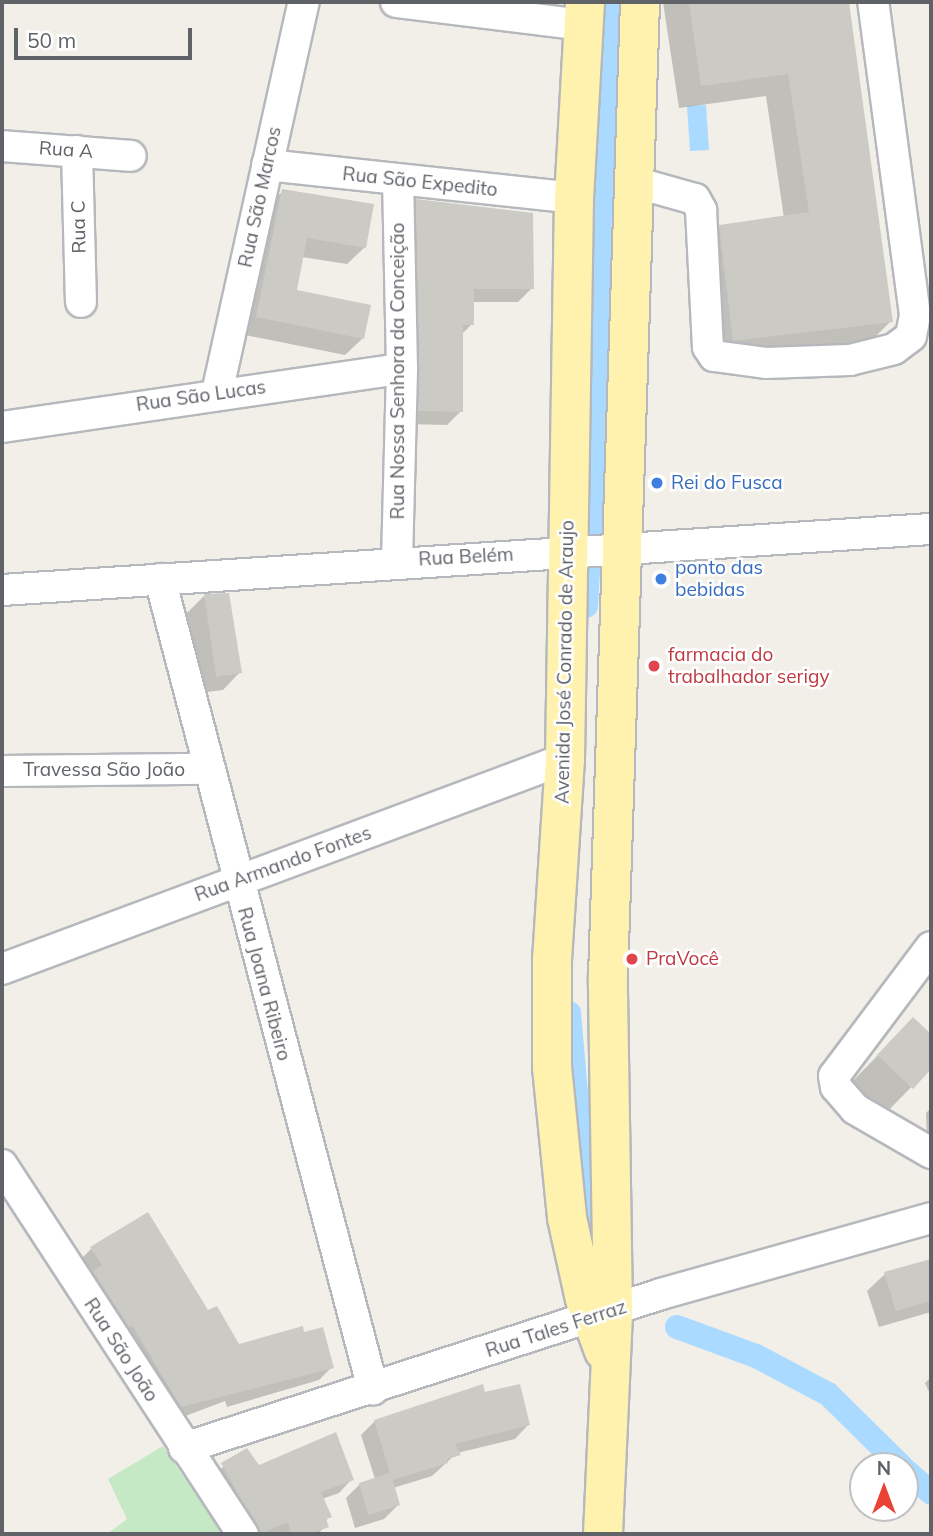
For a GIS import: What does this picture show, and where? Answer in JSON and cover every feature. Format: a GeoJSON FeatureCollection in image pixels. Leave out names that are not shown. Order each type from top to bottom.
{"type":"FeatureCollection","features":[{"type":"Feature","properties":{"kind":"main road"},"geometry":{"type":"LineString","coordinates":[[603,1534],[608,1361],[602,1314],[618,548],[625,310],[634,182],[640,2]]}},
{"type":"Feature","properties":{"kind":"main road","name":"Avenida José Conrado de Araujo"},"geometry":{"type":"LineString","coordinates":[[584,13],[573,198],[576,346],[565,759],[552,958],[552,1068],[567,1218],[602,1314]]}},
{"type":"Feature","properties":{"kind":"main road"},"geometry":{"type":"LineString","coordinates":[[576,346],[625,310]]}},
{"type":"Feature","properties":{"kind":"street","name":"Rua São Marcos"},"geometry":{"type":"LineString","coordinates":[[217,393],[304,2]]}},
{"type":"Feature","properties":{"kind":"street"},"geometry":{"type":"LineString","coordinates":[[396,2],[584,13]]}},
{"type":"Feature","properties":{"kind":"street"},"geometry":{"type":"LineString","coordinates":[[634,182],[695,199],[701,210],[708,347],[714,356],[766,363],[850,360],[894,349],[911,336],[915,315],[873,2]]}},
{"type":"Feature","properties":{"kind":"street","name":"Rua A"},"geometry":{"type":"LineString","coordinates":[[2,146],[131,156]]}},
{"type":"Feature","properties":{"kind":"street","name":"Rua C"},"geometry":{"type":"LineString","coordinates":[[77,151],[81,302]]}},
{"type":"Feature","properties":{"kind":"street","name":"Rua São Expedito"},"geometry":{"type":"LineString","coordinates":[[267,165],[573,198]]}},
{"type":"Feature","properties":{"kind":"street","name":"Rua Nossa Senhora da Conceição"},"geometry":{"type":"LineString","coordinates":[[397,561],[402,369],[398,181]]}},
{"type":"Feature","properties":{"kind":"street","name":"Rua São Lucas"},"geometry":{"type":"LineString","coordinates":[[2,427],[217,393],[402,369]]}},
{"type":"Feature","properties":{"kind":"street","name":"Rua Belém"},"geometry":{"type":"LineString","coordinates":[[2,590],[397,561],[931,528]]}},
{"type":"Feature","properties":{"kind":"street","name":"Rua Joana Ribeiro"},"geometry":{"type":"LineString","coordinates":[[160,579],[207,769],[373,1388]]}},
{"type":"Feature","properties":{"kind":"street","name":"Rua Armando Fontes"},"geometry":{"type":"LineString","coordinates":[[2,969],[565,759]]}},
{"type":"Feature","properties":{"kind":"street","name":"Travessa São João"},"geometry":{"type":"LineString","coordinates":[[2,771],[207,769]]}},
{"type":"Feature","properties":{"kind":"street"},"geometry":{"type":"LineString","coordinates":[[931,947],[839,1064],[836,1087],[855,1109],[931,1153]]}},
{"type":"Feature","properties":{"kind":"street","name":"Rua São João"},"geometry":{"type":"LineString","coordinates":[[2,1165],[184,1448],[243,1534]]}},
{"type":"Feature","properties":{"kind":"street","name":"Rua Tales Ferraz"},"geometry":{"type":"LineString","coordinates":[[184,1448],[602,1314],[931,1218]]}},
{"type":"Feature","properties":{"kind":"green space"},"geometry":{"type":"Polygon","coordinates":[[[163,1446],[222,1534],[107,1534],[127,1519],[108,1479],[163,1446]]]}},
{"type":"Feature","properties":{"kind":"water"},"geometry":{"type":"Polygon","coordinates":[[[706,105],[709,150],[690,151],[687,106],[706,105]]]}},
{"type":"Feature","properties":{"kind":"building"},"geometry":{"type":"Polygon","coordinates":[[[689,2],[849,2],[893,322],[733,341],[719,225],[809,212],[788,74],[701,86],[689,2]]]}},
{"type":"Feature","properties":{"kind":"building"},"geometry":{"type":"Polygon","coordinates":[[[282,189],[374,204],[366,248],[307,238],[297,290],[371,305],[364,339],[256,317],[282,189]]]}},
{"type":"Feature","properties":{"kind":"building"},"geometry":{"type":"Polygon","coordinates":[[[416,199],[533,213],[534,289],[474,289],[474,325],[463,325],[463,412],[418,411],[416,199]]]}},
{"type":"Feature","properties":{"kind":"building"},"geometry":{"type":"Polygon","coordinates":[[[229,593],[242,673],[216,677],[204,594],[229,593]]]}},
{"type":"Feature","properties":{"kind":"building"},"geometry":{"type":"Polygon","coordinates":[[[913,1017],[931,1034],[931,1069],[913,1089],[877,1055],[913,1017]]]}},
{"type":"Feature","properties":{"kind":"building"},"geometry":{"type":"Polygon","coordinates":[[[148,1212],[208,1310],[217,1306],[239,1344],[303,1326],[304,1332],[323,1327],[334,1368],[181,1407],[132,1325],[129,1327],[93,1271],[102,1265],[90,1247],[148,1212]]]}},
{"type":"Feature","properties":{"kind":"building"},"geometry":{"type":"Polygon","coordinates":[[[931,1259],[931,1301],[896,1311],[884,1272],[931,1259]]]}},
{"type":"Feature","properties":{"kind":"building"},"geometry":{"type":"Polygon","coordinates":[[[483,1384],[485,1392],[520,1384],[530,1425],[455,1444],[461,1455],[447,1459],[448,1463],[393,1480],[400,1505],[368,1515],[359,1483],[390,1473],[374,1420],[483,1384]]]}},
{"type":"Feature","properties":{"kind":"building"},"geometry":{"type":"Polygon","coordinates":[[[336,1432],[354,1480],[321,1492],[332,1517],[326,1519],[329,1527],[311,1534],[291,1534],[288,1522],[260,1534],[221,1463],[247,1448],[259,1465],[336,1432]]]}},
{"type":"Feature","properties":{"kind":"waterway"},"geometry":{"type":"LineString","coordinates":[[586,606],[598,397],[599,237],[610,2]]}},
{"type":"Feature","properties":{"kind":"waterway"},"geometry":{"type":"LineString","coordinates":[[569,1013],[588,1232]]}},
{"type":"Feature","properties":{"kind":"waterway"},"geometry":{"type":"LineString","coordinates":[[677,1327],[756,1356],[828,1394],[887,1452]]}},
{"type":"Feature","properties":{"kind":"waterway"},"geometry":{"type":"LineString","coordinates":[[919,1482],[931,1493]]}},
{"type":"Feature","properties":{"kind":"place","name":"Rei do Fusca"},"geometry":{"type":"Point","coordinates":[657,483]}},
{"type":"Feature","properties":{"kind":"place","name":"ponto das bebidas"},"geometry":{"type":"Point","coordinates":[661,579]}},
{"type":"Feature","properties":{"kind":"place","name":"farmacia do trabalhador serigy"},"geometry":{"type":"Point","coordinates":[654,666]}},
{"type":"Feature","properties":{"kind":"place","name":"PraVocê"},"geometry":{"type":"Point","coordinates":[632,959]}}]}
